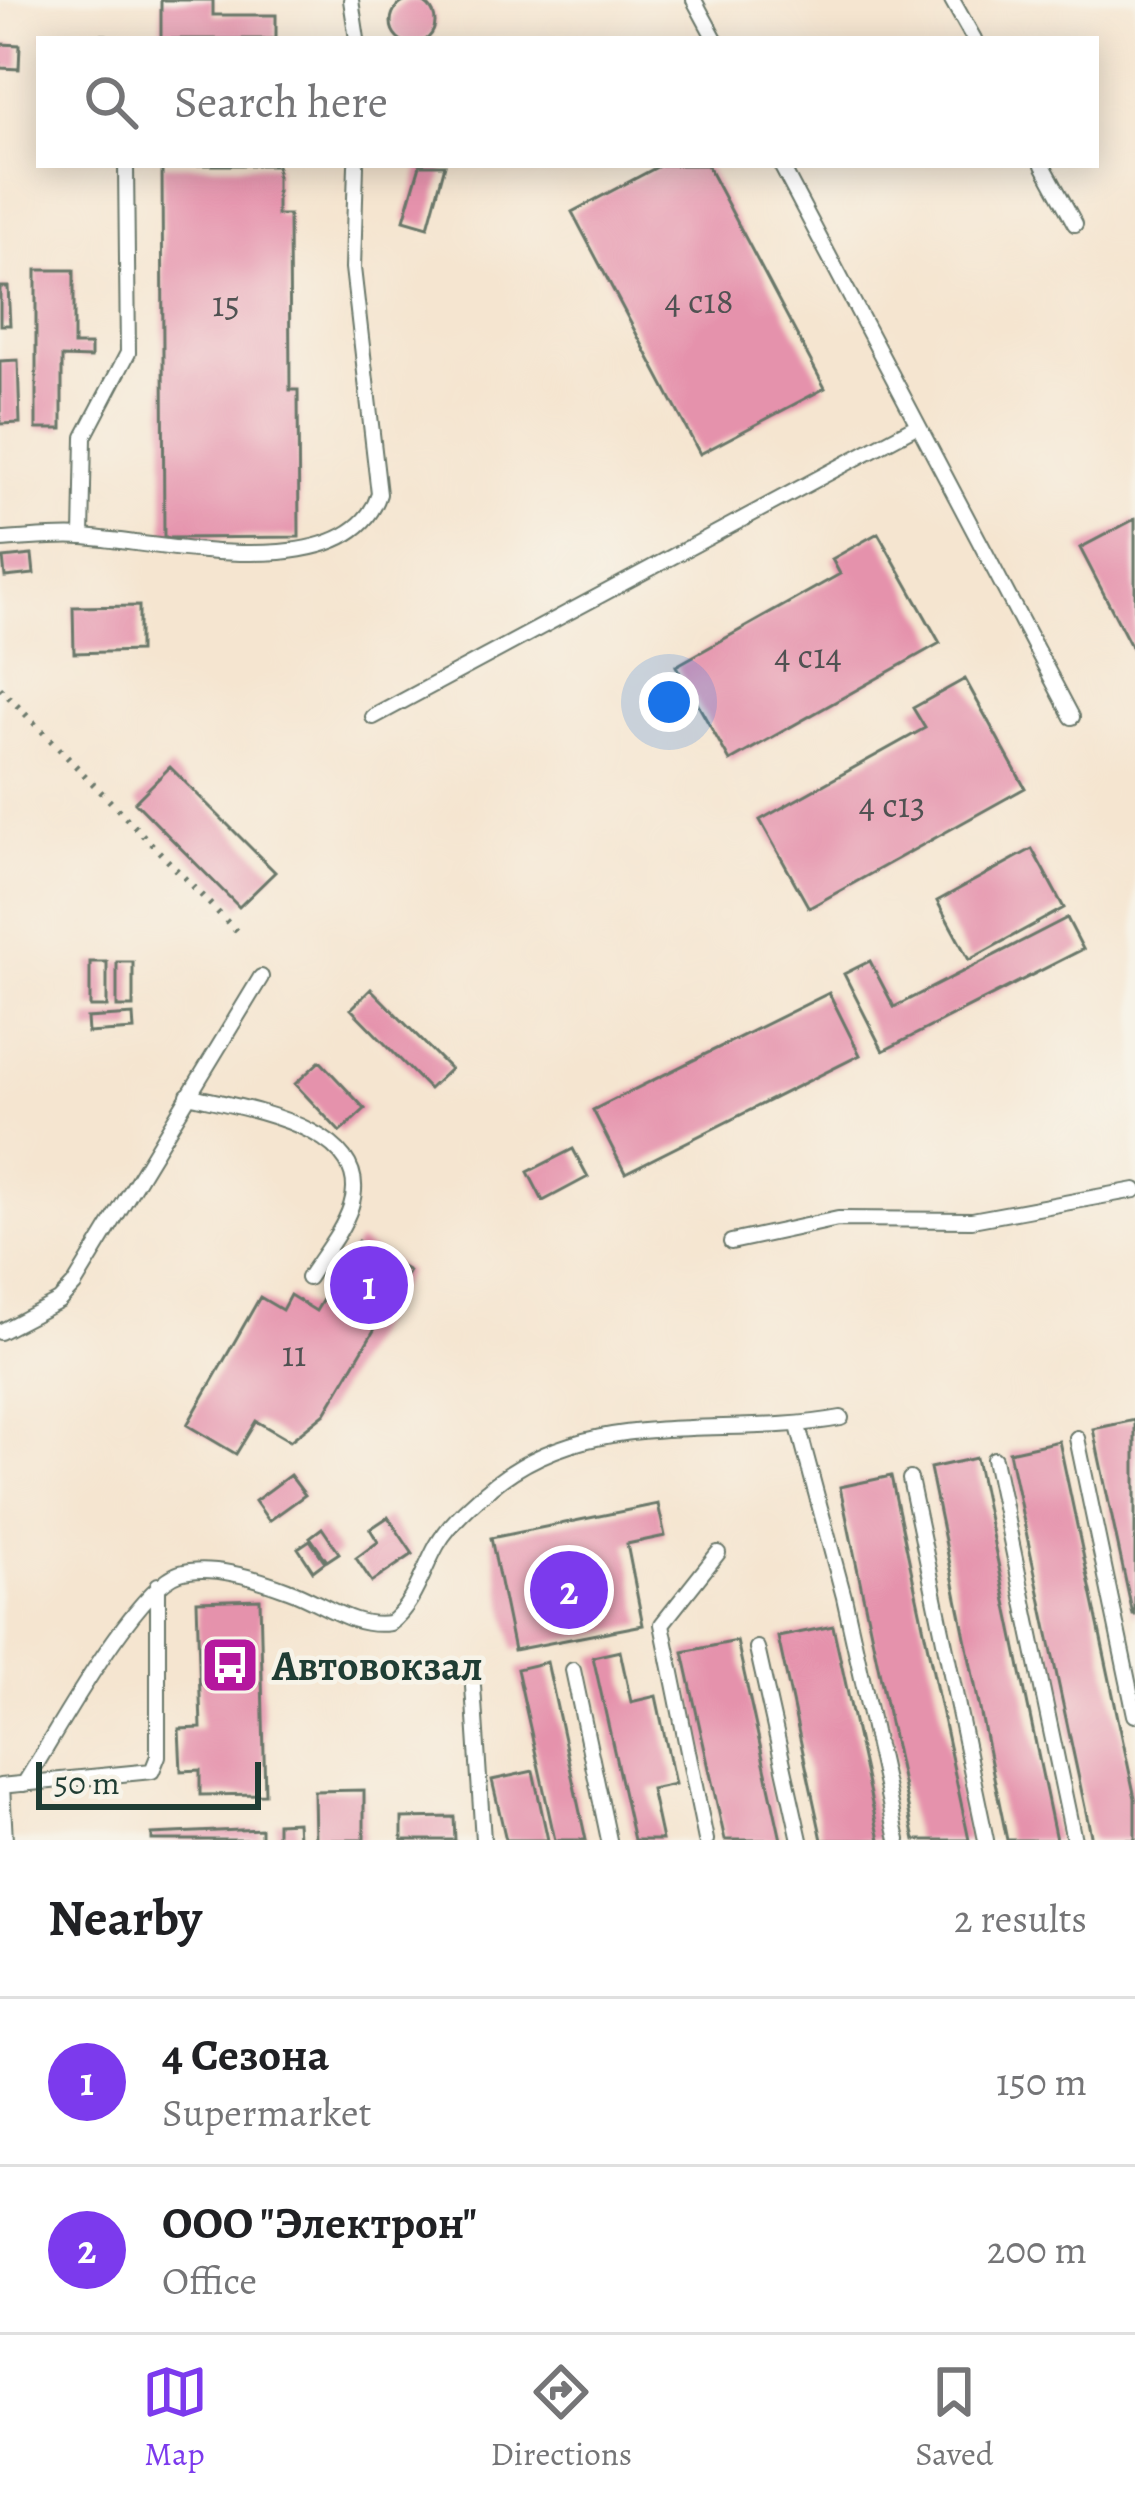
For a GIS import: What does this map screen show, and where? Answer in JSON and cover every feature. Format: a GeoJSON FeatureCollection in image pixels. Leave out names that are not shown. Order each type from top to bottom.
{"type":"FeatureCollection","features":[{"type":"Feature","properties":{"kind":"lane"},"geometry":{"type":"LineString","coordinates":[[351,0],[357,36]]}},
{"type":"Feature","properties":{"kind":"lane"},"geometry":{"type":"LineString","coordinates":[[694,0],[713,36]]}},
{"type":"Feature","properties":{"kind":"lane"},"geometry":{"type":"LineString","coordinates":[[952,0],[972,36]]}},
{"type":"Feature","properties":{"kind":"lane"},"geometry":{"type":"LineString","coordinates":[[82,537],[84,436],[128,353],[126,168]]}},
{"type":"Feature","properties":{"kind":"lane"},"geometry":{"type":"LineString","coordinates":[[0,540],[82,537],[149,549],[288,551],[333,542],[364,525],[379,494],[353,268],[356,168]]}},
{"type":"Feature","properties":{"kind":"lane"},"geometry":{"type":"LineString","coordinates":[[783,168],[1072,717]]}},
{"type":"Feature","properties":{"kind":"lane"},"geometry":{"type":"LineString","coordinates":[[1045,168],[1075,224]]}},
{"type":"Feature","properties":{"kind":"lane"},"geometry":{"type":"LineString","coordinates":[[373,717],[918,425]]}},
{"type":"Feature","properties":{"kind":"lane"},"geometry":{"type":"LineString","coordinates":[[0,1333],[59,1301],[74,1285],[261,977]]}},
{"type":"Feature","properties":{"kind":"lane"},"geometry":{"type":"LineString","coordinates":[[188,1095],[299,1125],[347,1161],[354,1191],[350,1211],[308,1278]]}},
{"type":"Feature","properties":{"kind":"lane"},"geometry":{"type":"LineString","coordinates":[[731,1242],[838,1219],[972,1220],[1135,1190]]}},
{"type":"Feature","properties":{"kind":"lane"},"geometry":{"type":"LineString","coordinates":[[24,1784],[142,1600],[158,1585],[184,1572],[215,1572],[282,1587],[361,1624],[390,1623],[412,1598],[438,1542],[456,1519],[513,1469],[537,1456],[600,1436],[649,1429],[798,1426],[841,1418]]}},
{"type":"Feature","properties":{"kind":"lane"},"geometry":{"type":"LineString","coordinates":[[798,1426],[844,1597],[898,1840]]}},
{"type":"Feature","properties":{"kind":"lane"},"geometry":{"type":"LineString","coordinates":[[1077,1438],[1135,1714]]}},
{"type":"Feature","properties":{"kind":"lane"},"geometry":{"type":"LineString","coordinates":[[994,1459],[1074,1840]]}},
{"type":"Feature","properties":{"kind":"lane"},"geometry":{"type":"LineString","coordinates":[[910,1479],[986,1840]]}},
{"type":"Feature","properties":{"kind":"lane"},"geometry":{"type":"LineString","coordinates":[[706,1840],[662,1624],[718,1553]]}},
{"type":"Feature","properties":{"kind":"lane"},"geometry":{"type":"LineString","coordinates":[[5,1840],[1,1786],[142,1776],[156,1764],[158,1585]]}},
{"type":"Feature","properties":{"kind":"lane"},"geometry":{"type":"LineString","coordinates":[[757,1648],[800,1840]]}},
{"type":"Feature","properties":{"kind":"lane"},"geometry":{"type":"LineString","coordinates":[[573,1670],[609,1840]]}},
{"type":"Feature","properties":{"kind":"lane"},"geometry":{"type":"LineString","coordinates":[[472,1672],[483,1840]]}},
{"type":"Feature","properties":{"kind":"path"},"geometry":{"type":"LineString","coordinates":[[0,688],[240,935]]}},
{"type":"Feature","properties":{"kind":"building"},"geometry":{"type":"Polygon","coordinates":[[[161,0],[213,0],[213,15],[276,15],[276,36],[161,36],[161,0]]]}},
{"type":"Feature","properties":{"kind":"building"},"geometry":{"type":"Polygon","coordinates":[[[405,2],[421,2],[433,14],[430,36],[396,36],[393,30],[393,14],[405,2]]]}},
{"type":"Feature","properties":{"kind":"building"},"geometry":{"type":"Polygon","coordinates":[[[44,34],[106,35],[106,36],[44,34]]]}},
{"type":"Feature","properties":{"kind":"building"},"geometry":{"type":"Polygon","coordinates":[[[0,44],[20,45],[19,69],[0,68],[0,44]]]}},
{"type":"Feature","properties":{"kind":"building"},"geometry":{"type":"Polygon","coordinates":[[[162,168],[277,168],[277,215],[289,215],[290,390],[298,390],[299,537],[164,538],[162,168]]]}},
{"type":"Feature","properties":{"kind":"building"},"geometry":{"type":"Polygon","coordinates":[[[419,168],[444,168],[428,227],[404,220],[419,168]]]}},
{"type":"Feature","properties":{"kind":"building"},"geometry":{"type":"Polygon","coordinates":[[[655,168],[709,168],[825,388],[700,454],[572,212],[655,168]]]}},
{"type":"Feature","properties":{"kind":"building"},"geometry":{"type":"Polygon","coordinates":[[[36,270],[74,270],[74,345],[91,345],[91,358],[62,357],[62,429],[36,429],[36,270]]]}},
{"type":"Feature","properties":{"kind":"building"},"geometry":{"type":"Polygon","coordinates":[[[0,287],[8,287],[10,325],[0,325],[0,287]]]}},
{"type":"Feature","properties":{"kind":"building"},"geometry":{"type":"Polygon","coordinates":[[[18,360],[20,423],[0,424],[0,361],[18,360]]]}},
{"type":"Feature","properties":{"kind":"building"},"geometry":{"type":"Polygon","coordinates":[[[1135,519],[1135,654],[1080,548],[1135,519]]]}},
{"type":"Feature","properties":{"kind":"building"},"geometry":{"type":"Polygon","coordinates":[[[878,533],[940,643],[730,761],[676,666],[840,574],[832,559],[878,533]]]}},
{"type":"Feature","properties":{"kind":"building"},"geometry":{"type":"Polygon","coordinates":[[[32,555],[34,574],[5,577],[3,558],[32,555]]]}},
{"type":"Feature","properties":{"kind":"building"},"geometry":{"type":"Polygon","coordinates":[[[139,606],[139,651],[74,653],[73,607],[139,606]]]}},
{"type":"Feature","properties":{"kind":"building"},"geometry":{"type":"Polygon","coordinates":[[[965,679],[1025,788],[809,908],[760,820],[925,728],[913,708],[965,679]]]}},
{"type":"Feature","properties":{"kind":"building"},"geometry":{"type":"Polygon","coordinates":[[[170,767],[275,872],[239,907],[135,802],[170,767]]]}},
{"type":"Feature","properties":{"kind":"building"},"geometry":{"type":"Polygon","coordinates":[[[1032,849],[1064,908],[969,960],[937,901],[1032,849]]]}},
{"type":"Feature","properties":{"kind":"building"},"geometry":{"type":"Polygon","coordinates":[[[1067,918],[1083,949],[883,1051],[844,974],[870,961],[894,1007],[1067,918]]]}},
{"type":"Feature","properties":{"kind":"building"},"geometry":{"type":"Polygon","coordinates":[[[90,962],[107,962],[107,1007],[90,1007],[90,962]]]}},
{"type":"Feature","properties":{"kind":"building"},"geometry":{"type":"Polygon","coordinates":[[[117,962],[133,962],[133,1007],[117,1007],[117,962]]]}},
{"type":"Feature","properties":{"kind":"building"},"geometry":{"type":"Polygon","coordinates":[[[371,989],[450,1069],[429,1089],[351,1009],[371,989]]]}},
{"type":"Feature","properties":{"kind":"building"},"geometry":{"type":"Polygon","coordinates":[[[829,993],[860,1055],[625,1173],[593,1110],[829,993]]]}},
{"type":"Feature","properties":{"kind":"building"},"geometry":{"type":"Polygon","coordinates":[[[133,1015],[134,1030],[88,1033],[87,1018],[133,1015]]]}},
{"type":"Feature","properties":{"kind":"building"},"geometry":{"type":"Polygon","coordinates":[[[320,1061],[365,1109],[340,1132],[295,1084],[320,1061]]]}},
{"type":"Feature","properties":{"kind":"building"},"geometry":{"type":"Polygon","coordinates":[[[573,1149],[588,1177],[543,1201],[528,1172],[573,1149]]]}},
{"type":"Feature","properties":{"kind":"building"},"geometry":{"type":"Polygon","coordinates":[[[358,1241],[409,1271],[325,1413],[290,1441],[256,1421],[236,1454],[187,1425],[260,1297],[282,1310],[290,1295],[316,1311],[358,1241]]]}},
{"type":"Feature","properties":{"kind":"building"},"geometry":{"type":"Polygon","coordinates":[[[1135,1420],[1135,1615],[1133,1615],[1093,1429],[1135,1420]]]}},
{"type":"Feature","properties":{"kind":"building"},"geometry":{"type":"Polygon","coordinates":[[[1059,1441],[1135,1798],[1135,1840],[1092,1840],[1009,1452],[1059,1441]]]}},
{"type":"Feature","properties":{"kind":"building"},"geometry":{"type":"Polygon","coordinates":[[[976,1458],[1056,1840],[1007,1840],[930,1468],[976,1458]]]}},
{"type":"Feature","properties":{"kind":"building"},"geometry":{"type":"Polygon","coordinates":[[[290,1475],[305,1495],[269,1521],[255,1501],[290,1475]]]}},
{"type":"Feature","properties":{"kind":"building"},"geometry":{"type":"Polygon","coordinates":[[[891,1476],[969,1840],[915,1840],[840,1487],[891,1476]]]}},
{"type":"Feature","properties":{"kind":"building"},"geometry":{"type":"Polygon","coordinates":[[[658,1504],[665,1536],[627,1544],[643,1625],[514,1650],[491,1538],[658,1504]]]}},
{"type":"Feature","properties":{"kind":"building"},"geometry":{"type":"Polygon","coordinates":[[[388,1517],[413,1554],[372,1582],[356,1558],[378,1542],[370,1529],[388,1517]]]}},
{"type":"Feature","properties":{"kind":"building"},"geometry":{"type":"Polygon","coordinates":[[[322,1528],[339,1553],[327,1561],[310,1537],[322,1528]]]}},
{"type":"Feature","properties":{"kind":"building"},"geometry":{"type":"Polygon","coordinates":[[[310,1540],[325,1562],[313,1571],[298,1548],[310,1540]]]}},
{"type":"Feature","properties":{"kind":"building","name":"Автовокзал"},"geometry":{"type":"Polygon","coordinates":[[[260,1599],[265,1794],[200,1795],[200,1770],[181,1771],[179,1729],[201,1728],[197,1601],[260,1599]]]}},
{"type":"Feature","properties":{"kind":"building"},"geometry":{"type":"Polygon","coordinates":[[[833,1626],[880,1840],[822,1840],[778,1637],[833,1626]]]}},
{"type":"Feature","properties":{"kind":"building"},"geometry":{"type":"Polygon","coordinates":[[[737,1641],[781,1840],[725,1840],[683,1652],[737,1641]]]}},
{"type":"Feature","properties":{"kind":"building"},"geometry":{"type":"Polygon","coordinates":[[[620,1651],[631,1702],[656,1696],[675,1784],[651,1789],[662,1840],[634,1840],[593,1657],[620,1651]]]}},
{"type":"Feature","properties":{"kind":"building"},"geometry":{"type":"Polygon","coordinates":[[[547,1662],[586,1840],[555,1840],[517,1669],[547,1662]]]}},
{"type":"Feature","properties":{"kind":"building"},"geometry":{"type":"Polygon","coordinates":[[[533,1771],[548,1840],[506,1840],[492,1780],[533,1771]]]}},
{"type":"Feature","properties":{"kind":"building"},"geometry":{"type":"Polygon","coordinates":[[[364,1790],[364,1840],[315,1840],[314,1791],[364,1790]]]}},
{"type":"Feature","properties":{"kind":"building"},"geometry":{"type":"Polygon","coordinates":[[[454,1817],[455,1840],[402,1840],[402,1818],[454,1817]]]}},
{"type":"Feature","properties":{"kind":"building"},"geometry":{"type":"Polygon","coordinates":[[[297,1822],[298,1838],[277,1839],[277,1823],[297,1822]]]}},
{"type":"Feature","properties":{"kind":"building"},"geometry":{"type":"Polygon","coordinates":[[[261,1829],[261,1840],[152,1840],[152,1834],[261,1829]]]}},
{"type":"Feature","properties":{"kind":"place","name":"4 Сезона"},"geometry":{"type":"Point","coordinates":[369,1285]}},
{"type":"Feature","properties":{"kind":"place","name":"ООО \"Электрон\""},"geometry":{"type":"Point","coordinates":[569,1590]}},
{"type":"Feature","properties":{"kind":"place","name":"Автовокзал"},"geometry":{"type":"Point","coordinates":[230,1665]}}]}
